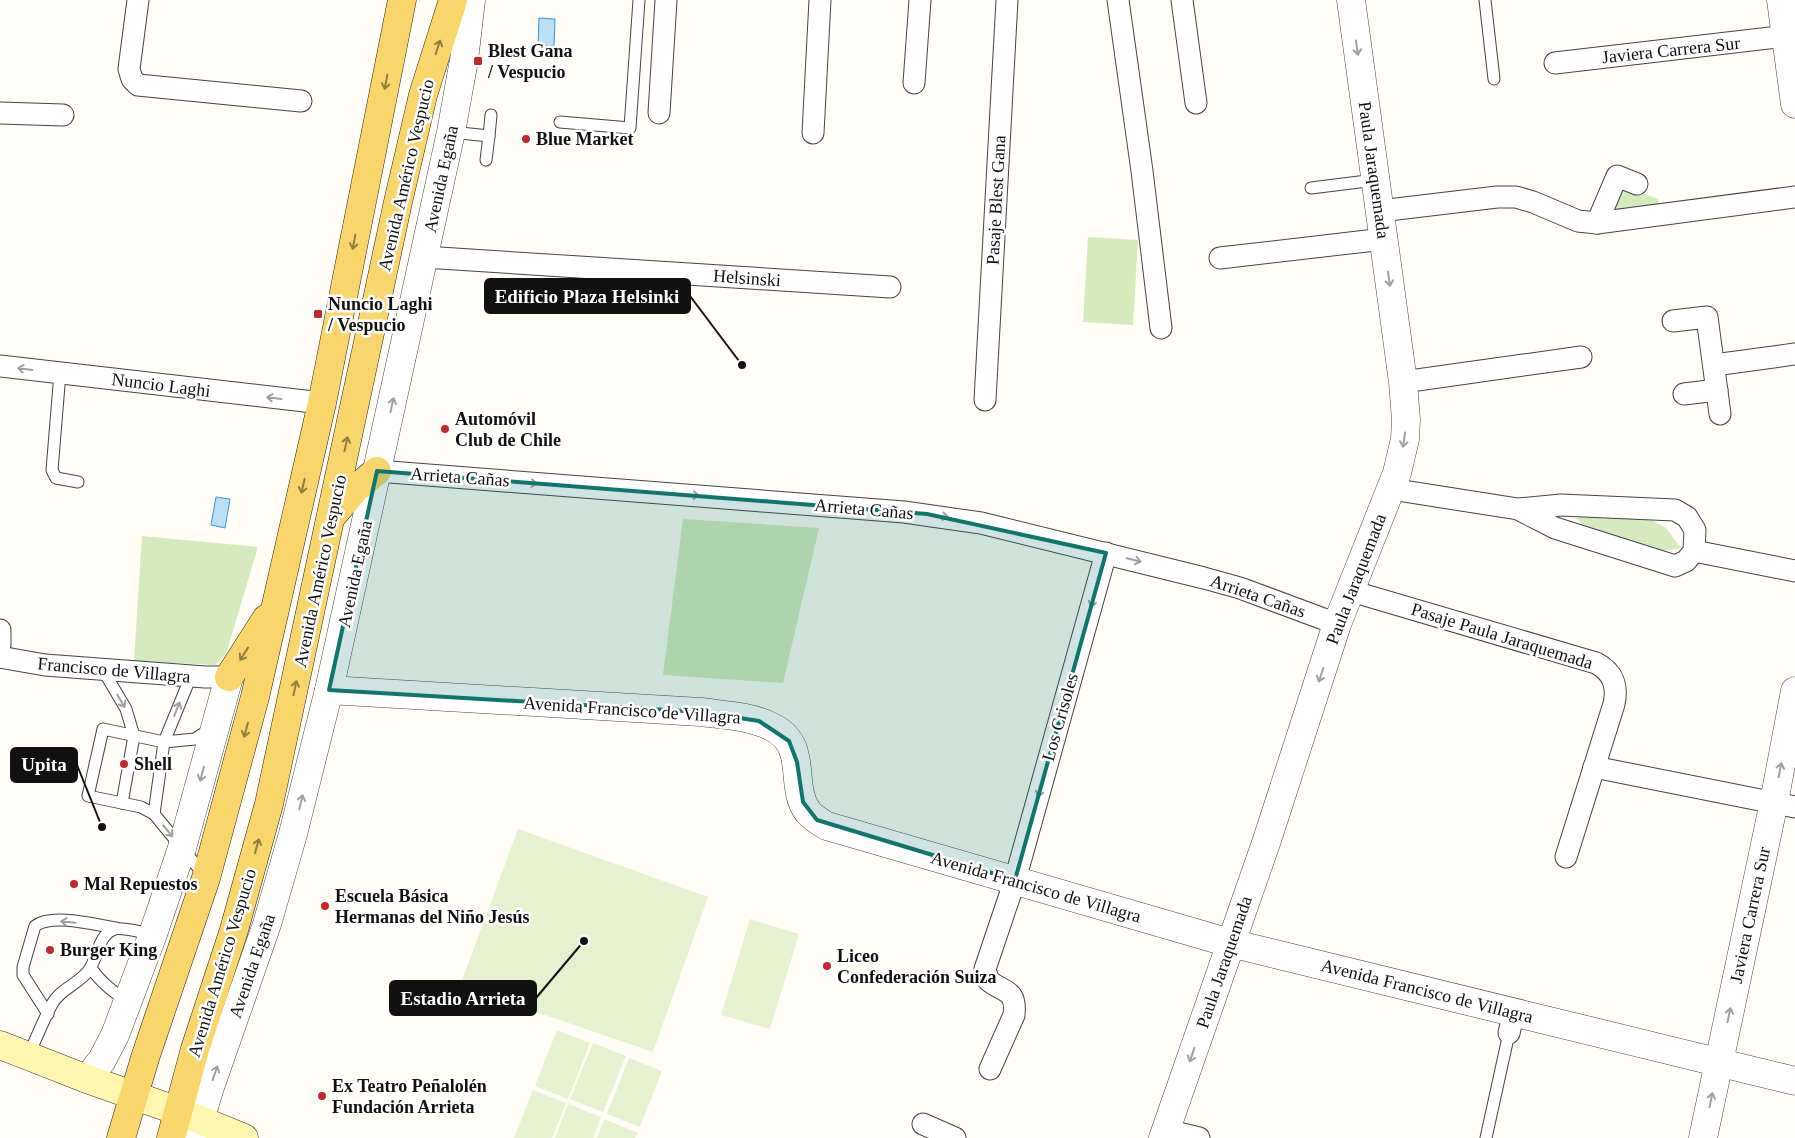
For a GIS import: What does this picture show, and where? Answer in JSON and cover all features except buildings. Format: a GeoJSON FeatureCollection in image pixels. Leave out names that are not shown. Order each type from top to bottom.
{"type":"FeatureCollection","features":[{"type":"Feature","properties":{"kind":"main road","name":"Avenida Américo Vespucio"},"geometry":{"type":"LineString","coordinates":[[121,1138],[133,1095],[206,878],[255,697],[322,403],[402,0]]}},
{"type":"Feature","properties":{"kind":"main road","name":"Avenida Américo Vespucio"},"geometry":{"type":"LineString","coordinates":[[171,1138],[191,1123],[195,1049],[234,930],[269,804],[422,95],[454,0]]}},
{"type":"Feature","properties":{"kind":"main road"},"geometry":{"type":"LineString","coordinates":[[331,517],[355,488],[377,471]]}},
{"type":"Feature","properties":{"kind":"main road"},"geometry":{"type":"LineString","coordinates":[[229,677],[278,601]]}},
{"type":"Feature","properties":{"kind":"main road"},"geometry":{"type":"LineString","coordinates":[[0,1046],[133,1095],[191,1123],[244,1138]]}},
{"type":"Feature","properties":{"kind":"street"},"geometry":{"type":"LineString","coordinates":[[138,0],[129,69],[132,79],[138,85],[300,101]]}},
{"type":"Feature","properties":{"kind":"street","name":"Avenida Egaña"},"geometry":{"type":"LineString","coordinates":[[191,1123],[280,881],[294,834],[329,690],[451,132],[470,19],[471,0]]}},
{"type":"Feature","properties":{"kind":"street"},"geometry":{"type":"LineString","coordinates":[[659,113],[666,0]]}},
{"type":"Feature","properties":{"kind":"street"},"geometry":{"type":"LineString","coordinates":[[813,133],[820,0]]}},
{"type":"Feature","properties":{"kind":"street"},"geometry":{"type":"LineString","coordinates":[[914,83],[920,0]]}},
{"type":"Feature","properties":{"kind":"street","name":"Pasaje Blest Gana"},"geometry":{"type":"LineString","coordinates":[[985,400],[1007,0]]}},
{"type":"Feature","properties":{"kind":"street"},"geometry":{"type":"LineString","coordinates":[[1118,0],[1142,171],[1161,328]]}},
{"type":"Feature","properties":{"kind":"street"},"geometry":{"type":"LineString","coordinates":[[1182,0],[1196,103]]}},
{"type":"Feature","properties":{"kind":"street","name":"Paula Jaraquemada"},"geometry":{"type":"LineString","coordinates":[[1164,1134],[1267,840],[1337,624],[1391,489],[1404,439],[1406,408],[1403,382],[1350,0]]}},
{"type":"Feature","properties":{"kind":"street"},"geometry":{"type":"LineString","coordinates":[[1781,0],[1790,35],[1795,104]]}},
{"type":"Feature","properties":{"kind":"street","name":"Javiera Carrera Sur"},"geometry":{"type":"LineString","coordinates":[[1555,63],[1790,35]]}},
{"type":"Feature","properties":{"kind":"street"},"geometry":{"type":"LineString","coordinates":[[0,113],[63,115]]}},
{"type":"Feature","properties":{"kind":"street"},"geometry":{"type":"LineString","coordinates":[[1597,223],[1617,176],[1637,184]]}},
{"type":"Feature","properties":{"kind":"street"},"geometry":{"type":"LineString","coordinates":[[1380,211],[1497,197],[1516,197],[1578,221],[1597,223],[1795,197]]}},
{"type":"Feature","properties":{"kind":"street"},"geometry":{"type":"LineString","coordinates":[[1220,258],[1384,239]]}},
{"type":"Feature","properties":{"kind":"street","name":"Helsinski"},"geometry":{"type":"LineString","coordinates":[[424,257],[890,287]]}},
{"type":"Feature","properties":{"kind":"street"},"geometry":{"type":"LineString","coordinates":[[1674,321],[1707,317],[1720,414]]}},
{"type":"Feature","properties":{"kind":"street"},"geometry":{"type":"LineString","coordinates":[[1714,364],[1795,354]]}},
{"type":"Feature","properties":{"kind":"street"},"geometry":{"type":"LineString","coordinates":[[1403,382],[1581,357]]}},
{"type":"Feature","properties":{"kind":"street","name":"Nuncio Laghi"},"geometry":{"type":"LineString","coordinates":[[0,366],[322,403]]}},
{"type":"Feature","properties":{"kind":"street"},"geometry":{"type":"LineString","coordinates":[[1684,394],[1717,390]]}},
{"type":"Feature","properties":{"kind":"street","name":"Arrieta Cañas"},"geometry":{"type":"LineString","coordinates":[[377,471],[927,514],[981,523],[1240,588],[1337,624]]}},
{"type":"Feature","properties":{"kind":"street"},"geometry":{"type":"LineString","coordinates":[[1391,489],[1518,509],[1561,505],[1645,507],[1675,510],[1687,517],[1695,530],[1694,550],[1686,561],[1675,566],[1555,528],[1518,509]]}},
{"type":"Feature","properties":{"kind":"street"},"geometry":{"type":"LineString","coordinates":[[1694,550],[1795,571]]}},
{"type":"Feature","properties":{"kind":"street","name":"Los Crisoles"},"geometry":{"type":"LineString","coordinates":[[990,1068],[1014,1015],[1015,1006],[1010,994],[988,980],[985,969],[1015,880],[1106,553]]}},
{"type":"Feature","properties":{"kind":"street","name":"Pasaje Paula Jaraquemada"},"geometry":{"type":"LineString","coordinates":[[1351,591],[1578,658],[1603,667],[1613,678],[1616,686],[1616,695],[1566,857]]}},
{"type":"Feature","properties":{"kind":"street"},"geometry":{"type":"LineString","coordinates":[[0,630],[0,645]]}},
{"type":"Feature","properties":{"kind":"street","name":"Francisco de Villagra"},"geometry":{"type":"LineString","coordinates":[[0,657],[45,665],[229,677]]}},
{"type":"Feature","properties":{"kind":"street"},"geometry":{"type":"LineString","coordinates":[[87,1079],[110,1048],[129,1002],[182,848],[229,677]]}},
{"type":"Feature","properties":{"kind":"street","name":"Avenida Francisco de Villagra"},"geometry":{"type":"LineString","coordinates":[[329,690],[700,712],[759,721],[773,727],[789,741],[797,762],[802,802],[809,813],[827,826],[1511,1023],[1719,1062],[1795,1081]]}},
{"type":"Feature","properties":{"kind":"street","name":"Javiera Carrera Sur"},"geometry":{"type":"LineString","coordinates":[[1703,1138],[1719,1062],[1784,805],[1795,691]]}},
{"type":"Feature","properties":{"kind":"street"},"geometry":{"type":"LineString","coordinates":[[1594,767],[1784,805]]}},
{"type":"Feature","properties":{"kind":"street"},"geometry":{"type":"LineString","coordinates":[[923,1124],[955,1138]]}},
{"type":"Feature","properties":{"kind":"street"},"geometry":{"type":"LineString","coordinates":[[1164,1134],[1199,1138]]}},
{"type":"Feature","properties":{"kind":"lane"},"geometry":{"type":"LineString","coordinates":[[560,122],[630,128],[639,0]]}},
{"type":"Feature","properties":{"kind":"lane"},"geometry":{"type":"LineString","coordinates":[[1485,0],[1494,79]]}},
{"type":"Feature","properties":{"kind":"lane"},"geometry":{"type":"LineString","coordinates":[[486,160],[492,115]]}},
{"type":"Feature","properties":{"kind":"lane"},"geometry":{"type":"LineString","coordinates":[[451,132],[489,136]]}},
{"type":"Feature","properties":{"kind":"lane"},"geometry":{"type":"LineString","coordinates":[[1311,188],[1375,180]]}},
{"type":"Feature","properties":{"kind":"lane"},"geometry":{"type":"LineString","coordinates":[[60,373],[52,470],[56,478],[78,482]]}},
{"type":"Feature","properties":{"kind":"lane"},"geometry":{"type":"LineString","coordinates":[[103,670],[126,709],[134,736],[122,803]]}},
{"type":"Feature","properties":{"kind":"lane"},"geometry":{"type":"LineString","coordinates":[[154,814],[164,742],[191,676]]}},
{"type":"Feature","properties":{"kind":"lane"},"geometry":{"type":"LineString","coordinates":[[206,878],[154,814],[141,807],[88,796],[103,729],[164,742],[195,739],[215,725]]}},
{"type":"Feature","properties":{"kind":"lane"},"geometry":{"type":"LineString","coordinates":[[48,1014],[23,974],[23,967],[35,926],[40,923],[56,921],[153,934]]}},
{"type":"Feature","properties":{"kind":"lane"},"geometry":{"type":"LineString","coordinates":[[28,1056],[53,1002],[83,978],[91,968],[103,938],[116,928]]}},
{"type":"Feature","properties":{"kind":"lane"},"geometry":{"type":"LineString","coordinates":[[91,968],[102,982],[129,1002]]}},
{"type":"Feature","properties":{"kind":"lane"},"geometry":{"type":"LineString","coordinates":[[1486,1138],[1511,1023]]}},
{"type":"Feature","properties":{"kind":"highlighted area"},"geometry":{"type":"Polygon","coordinates":[[[377,471],[927,514],[1106,553],[1015,880],[817,820],[803,802],[797,762],[789,741],[759,721],[701,712],[329,690],[377,471]]]}},
{"type":"Feature","properties":{"kind":"green space"},"geometry":{"type":"Polygon","coordinates":[[[1616,183],[1658,199],[1660,213],[1601,219],[1616,183]]]}},
{"type":"Feature","properties":{"kind":"green space"},"geometry":{"type":"Polygon","coordinates":[[[1088,237],[1138,240],[1133,325],[1083,322],[1088,237]]]}},
{"type":"Feature","properties":{"kind":"green space"},"geometry":{"type":"Polygon","coordinates":[[[1611,515],[1653,521],[1666,528],[1681,548],[1657,552],[1593,532],[1575,518],[1611,515]]]}},
{"type":"Feature","properties":{"kind":"green space"},"geometry":{"type":"Polygon","coordinates":[[[683,519],[819,528],[783,683],[663,675],[683,519]]]}},
{"type":"Feature","properties":{"kind":"green space"},"geometry":{"type":"Polygon","coordinates":[[[142,536],[258,547],[226,654],[215,665],[134,661],[142,536]]]}},
{"type":"Feature","properties":{"kind":"green space"},"geometry":{"type":"Polygon","coordinates":[[[518,829],[708,897],[653,1052],[460,986],[518,829]]]}},
{"type":"Feature","properties":{"kind":"green space"},"geometry":{"type":"Polygon","coordinates":[[[750,919],[799,934],[770,1029],[721,1015],[750,919]]]}},
{"type":"Feature","properties":{"kind":"green space"},"geometry":{"type":"Polygon","coordinates":[[[557,1030],[590,1043],[568,1099],[535,1086],[557,1030]]]}},
{"type":"Feature","properties":{"kind":"green space"},"geometry":{"type":"Polygon","coordinates":[[[593,1043],[626,1056],[603,1112],[570,1099],[593,1043]]]}},
{"type":"Feature","properties":{"kind":"green space"},"geometry":{"type":"Polygon","coordinates":[[[629,1058],[662,1071],[640,1127],[607,1114],[629,1058]]]}},
{"type":"Feature","properties":{"kind":"green space"},"geometry":{"type":"Polygon","coordinates":[[[533,1090],[566,1103],[552,1138],[514,1138],[533,1090]]]}},
{"type":"Feature","properties":{"kind":"green space"},"geometry":{"type":"Polygon","coordinates":[[[568,1104],[601,1117],[593,1138],[555,1138],[568,1104]]]}},
{"type":"Feature","properties":{"kind":"green space"},"geometry":{"type":"Polygon","coordinates":[[[604,1119],[638,1133],[635,1138],[597,1138],[604,1119]]]}},
{"type":"Feature","properties":{"kind":"water"},"geometry":{"type":"Polygon","coordinates":[[[539,18],[555,19],[554,46],[538,46],[539,18]]]}},
{"type":"Feature","properties":{"kind":"water"},"geometry":{"type":"Polygon","coordinates":[[[216,497],[230,499],[225,528],[211,525],[216,497]]]}},
{"type":"Feature","properties":{"kind":"place","name":"Blest Gana / Vespucio"},"geometry":{"type":"Point","coordinates":[478,61]}},
{"type":"Feature","properties":{"kind":"place","name":"Blue Market"},"geometry":{"type":"Point","coordinates":[526,139]}},
{"type":"Feature","properties":{"kind":"place","name":"Nuncio Laghi / Vespucio"},"geometry":{"type":"Point","coordinates":[318,314]}},
{"type":"Feature","properties":{"kind":"place","name":"Edificio Plaza Helsinki"},"geometry":{"type":"Point","coordinates":[742,365]}},
{"type":"Feature","properties":{"kind":"place","name":"Automóvil Club de Chile"},"geometry":{"type":"Point","coordinates":[445,429]}},
{"type":"Feature","properties":{"kind":"place","name":"Shell"},"geometry":{"type":"Point","coordinates":[124,764]}},
{"type":"Feature","properties":{"kind":"place","name":"Upita"},"geometry":{"type":"Point","coordinates":[102,827]}},
{"type":"Feature","properties":{"kind":"place","name":"Mal Repuestos"},"geometry":{"type":"Point","coordinates":[74,884]}},
{"type":"Feature","properties":{"kind":"place","name":"Escuela Básica Hermanas del Niño Jesús"},"geometry":{"type":"Point","coordinates":[325,906]}},
{"type":"Feature","properties":{"kind":"place","name":"Estadio Arrieta"},"geometry":{"type":"Point","coordinates":[584,941]}},
{"type":"Feature","properties":{"kind":"place","name":"Burger King"},"geometry":{"type":"Point","coordinates":[50,950]}},
{"type":"Feature","properties":{"kind":"place","name":"Liceo Confederación Suiza"},"geometry":{"type":"Point","coordinates":[827,966]}},
{"type":"Feature","properties":{"kind":"place","name":"Ex Teatro Peñalolén Fundación Arrieta"},"geometry":{"type":"Point","coordinates":[322,1096]}}]}
